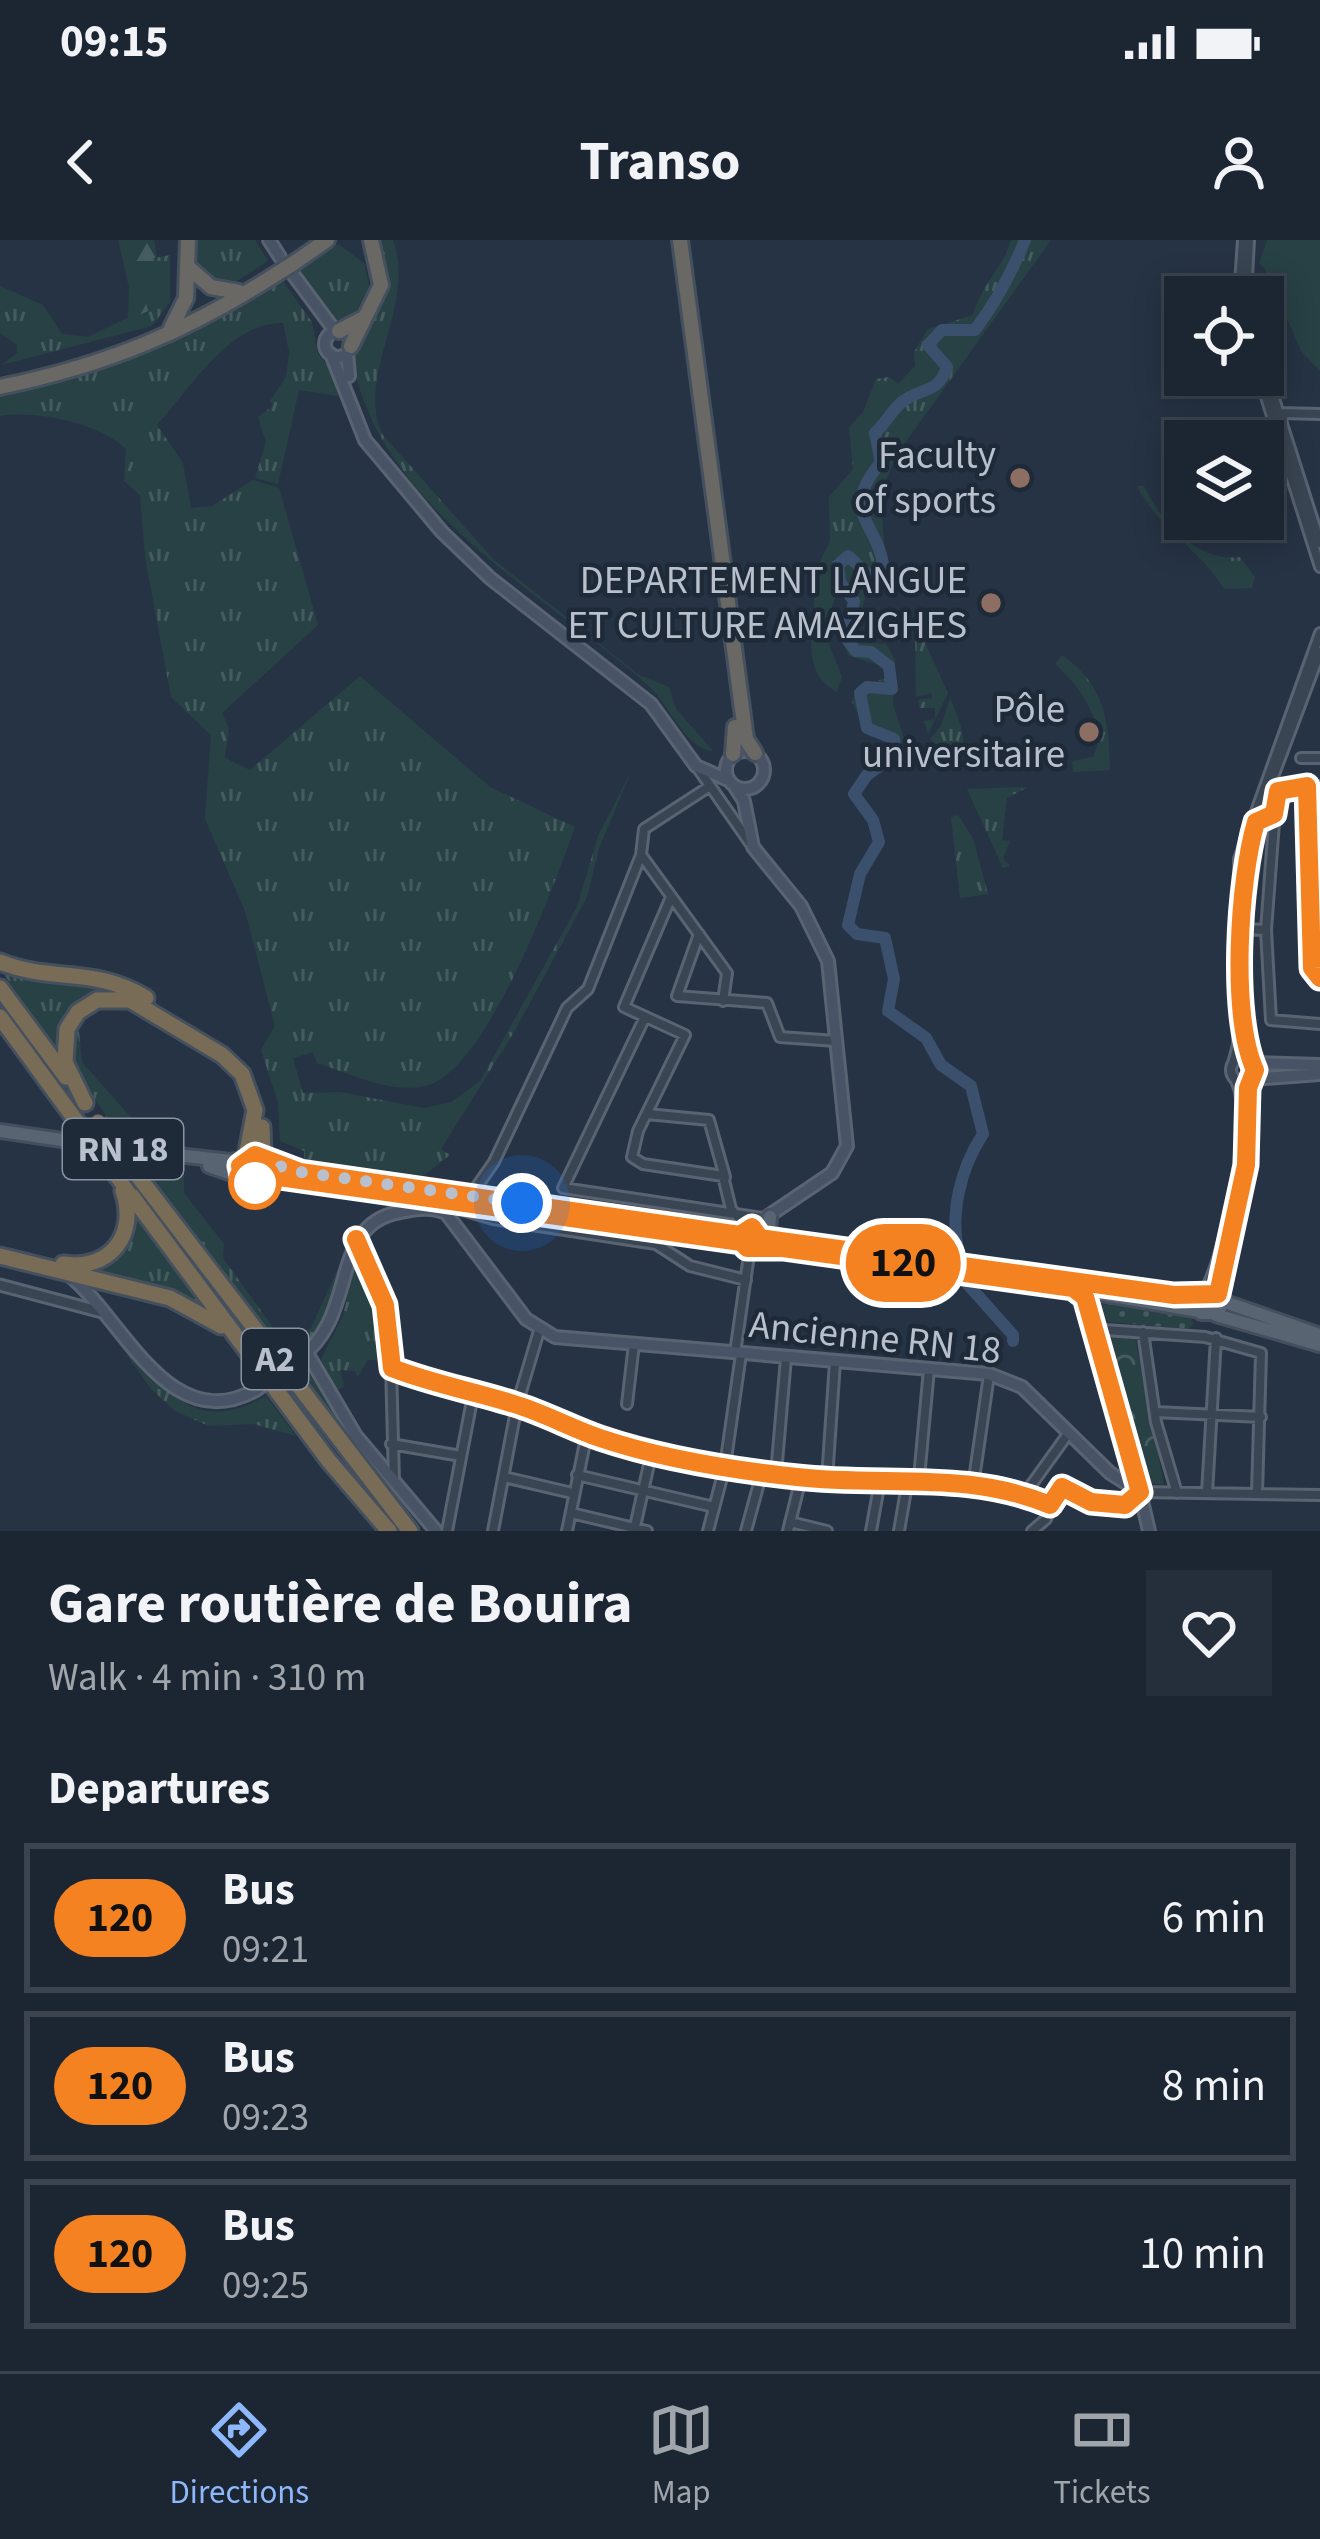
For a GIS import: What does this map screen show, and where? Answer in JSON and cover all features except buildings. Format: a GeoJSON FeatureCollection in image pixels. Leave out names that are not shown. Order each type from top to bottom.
{"type":"FeatureCollection","features":[{"type":"Feature","properties":{"kind":"highway"},"geometry":{"type":"LineString","coordinates":[[171,328],[186,298],[188,240]]}},
{"type":"Feature","properties":{"kind":"highway"},"geometry":{"type":"LineString","coordinates":[[0,383],[149,346],[219,312],[313,240]]}},
{"type":"Feature","properties":{"kind":"highway"},"geometry":{"type":"LineString","coordinates":[[0,383],[171,328],[327,240]]}},
{"type":"Feature","properties":{"kind":"highway"},"geometry":{"type":"LineString","coordinates":[[349,349],[381,285],[374,246],[358,240]]}},
{"type":"Feature","properties":{"kind":"highway"},"geometry":{"type":"LineString","coordinates":[[676,240],[746,739],[754,753]]}},
{"type":"Feature","properties":{"kind":"highway"},"geometry":{"type":"LineString","coordinates":[[676,240],[737,740],[732,756]]}},
{"type":"Feature","properties":{"kind":"highway"},"geometry":{"type":"LineString","coordinates":[[187,266],[211,287],[239,292]]}},
{"type":"Feature","properties":{"kind":"highway"},"geometry":{"type":"LineString","coordinates":[[333,334],[362,319]]}},
{"type":"Feature","properties":{"kind":"highway"},"geometry":{"type":"LineString","coordinates":[[0,962],[31,971],[108,978],[231,1052],[259,1088],[255,1159]]}},
{"type":"Feature","properties":{"kind":"highway","name":"A2"},"geometry":{"type":"LineString","coordinates":[[0,988],[410,1531]]}},
{"type":"Feature","properties":{"kind":"highway"},"geometry":{"type":"LineString","coordinates":[[85,1103],[65,1062],[67,1029],[78,1012],[97,1000],[130,1000],[222,1055],[242,1074],[255,1115],[255,1159]]}},
{"type":"Feature","properties":{"kind":"highway","name":"A2"},"geometry":{"type":"LineString","coordinates":[[0,1017],[388,1531]]}},
{"type":"Feature","properties":{"kind":"highway"},"geometry":{"type":"LineString","coordinates":[[0,1252],[70,1265],[108,1257],[120,1244],[128,1222],[114,1172]]}},
{"type":"Feature","properties":{"kind":"highway"},"geometry":{"type":"LineString","coordinates":[[0,1252],[65,1272],[90,1294],[192,1305],[242,1343]]}},
{"type":"Feature","properties":{"kind":"main road"},"geometry":{"type":"LineString","coordinates":[[269,240],[318,314],[349,349],[354,396],[370,437],[446,528],[485,566],[651,697],[701,763],[713,769],[732,756],[754,753],[764,765],[747,811]]}},
{"type":"Feature","properties":{"kind":"main road"},"geometry":{"type":"LineString","coordinates":[[333,334],[332,354],[365,440],[442,532],[490,578],[651,704],[696,766],[747,789],[762,779]]}},
{"type":"Feature","properties":{"kind":"main road"},"geometry":{"type":"LineString","coordinates":[[332,354],[349,349]]}},
{"type":"Feature","properties":{"kind":"main road"},"geometry":{"type":"LineString","coordinates":[[732,756],[731,783],[747,811],[753,847],[818,933],[832,978],[846,1128],[843,1159],[753,1232]]}},
{"type":"Feature","properties":{"kind":"main road"},"geometry":{"type":"LineString","coordinates":[[1252,1062],[1320,1070]]}},
{"type":"Feature","properties":{"kind":"main road"},"geometry":{"type":"LineString","coordinates":[[1250,1080],[1320,1070]]}},
{"type":"Feature","properties":{"kind":"main road","name":"RN 18"},"geometry":{"type":"LineString","coordinates":[[0,1134],[180,1156],[255,1159],[300,1172],[474,1198]]}},
{"type":"Feature","properties":{"kind":"main road","name":"RN 18"},"geometry":{"type":"LineString","coordinates":[[0,1134],[210,1166],[243,1178]]}},
{"type":"Feature","properties":{"kind":"main road"},"geometry":{"type":"LineString","coordinates":[[255,1159],[264,1179],[255,1183],[243,1178],[240,1169],[255,1159]]}},
{"type":"Feature","properties":{"kind":"main road","name":"RN 18"},"geometry":{"type":"LineString","coordinates":[[264,1179],[474,1198],[753,1232],[1097,1292],[1209,1299]]}},
{"type":"Feature","properties":{"kind":"main road"},"geometry":{"type":"LineString","coordinates":[[90,1294],[179,1394],[224,1402],[256,1390],[303,1355],[337,1314],[356,1239],[392,1213],[443,1211],[474,1198]]}},
{"type":"Feature","properties":{"kind":"main road"},"geometry":{"type":"LineString","coordinates":[[443,1211],[539,1331]]}},
{"type":"Feature","properties":{"kind":"main road"},"geometry":{"type":"LineString","coordinates":[[753,1232],[808,1244]]}},
{"type":"Feature","properties":{"kind":"main road","name":"RN 18"},"geometry":{"type":"LineString","coordinates":[[753,1232],[808,1244],[1209,1299],[1320,1335]]}},
{"type":"Feature","properties":{"kind":"main road"},"geometry":{"type":"LineString","coordinates":[[1209,1299],[1216,1315],[1320,1345]]}},
{"type":"Feature","properties":{"kind":"main road","name":"Ancienne RN 18"},"geometry":{"type":"LineString","coordinates":[[539,1331],[634,1345],[989,1374],[1022,1387],[1110,1473],[1140,1492]]}},
{"type":"Feature","properties":{"kind":"main road"},"geometry":{"type":"LineString","coordinates":[[303,1355],[342,1416],[436,1531]]}},
{"type":"Feature","properties":{"kind":"main road"},"geometry":{"type":"LineString","coordinates":[[1140,1492],[1149,1531]]}},
{"type":"Feature","properties":{"kind":"street"},"geometry":{"type":"LineString","coordinates":[[1243,276],[1246,240]]}},
{"type":"Feature","properties":{"kind":"street"},"geometry":{"type":"LineString","coordinates":[[1266,396],[1320,567]]}},
{"type":"Feature","properties":{"kind":"street"},"geometry":{"type":"LineString","coordinates":[[1273,396],[1320,543]]}},
{"type":"Feature","properties":{"kind":"street"},"geometry":{"type":"LineString","coordinates":[[1279,413],[1320,414]]}},
{"type":"Feature","properties":{"kind":"street"},"geometry":{"type":"LineString","coordinates":[[1205,1333],[1237,1172],[1240,1096],[1233,1063],[1238,1045],[1234,899],[1239,859],[1320,633]]}},
{"type":"Feature","properties":{"kind":"street"},"geometry":{"type":"LineString","coordinates":[[1320,652],[1269,816],[1266,930],[1271,1020],[1320,1024]]}},
{"type":"Feature","properties":{"kind":"street"},"geometry":{"type":"LineString","coordinates":[[1301,758],[1320,758]]}},
{"type":"Feature","properties":{"kind":"street"},"geometry":{"type":"LineString","coordinates":[[696,766],[753,847]]}},
{"type":"Feature","properties":{"kind":"street"},"geometry":{"type":"LineString","coordinates":[[710,786],[644,829],[641,855],[588,989],[567,1008],[474,1198],[493,1219],[656,1244],[690,1266],[746,1280]]}},
{"type":"Feature","properties":{"kind":"street"},"geometry":{"type":"LineString","coordinates":[[1307,786],[1312,968],[1320,978]]}},
{"type":"Feature","properties":{"kind":"street"},"geometry":{"type":"LineString","coordinates":[[1209,1299],[1246,1165],[1252,1062],[1245,1043],[1242,883],[1281,789],[1320,786]]}},
{"type":"Feature","properties":{"kind":"street"},"geometry":{"type":"LineString","coordinates":[[641,855],[727,973],[724,1001]]}},
{"type":"Feature","properties":{"kind":"street"},"geometry":{"type":"LineString","coordinates":[[1309,868],[1320,868]]}},
{"type":"Feature","properties":{"kind":"street"},"geometry":{"type":"LineString","coordinates":[[671,897],[624,1006],[685,1035],[632,1148],[636,1162],[725,1177]]}},
{"type":"Feature","properties":{"kind":"street"},"geometry":{"type":"LineString","coordinates":[[1242,929],[1266,930]]}},
{"type":"Feature","properties":{"kind":"street"},"geometry":{"type":"LineString","coordinates":[[700,934],[677,996],[767,1003],[780,1037],[837,1041]]}},
{"type":"Feature","properties":{"kind":"street"},"geometry":{"type":"LineString","coordinates":[[645,1016],[563,1188],[753,1232]]}},
{"type":"Feature","properties":{"kind":"street"},"geometry":{"type":"LineString","coordinates":[[1233,1063],[1252,1062]]}},
{"type":"Feature","properties":{"kind":"street"},"geometry":{"type":"LineString","coordinates":[[1235,1079],[1250,1080]]}},
{"type":"Feature","properties":{"kind":"street"},"geometry":{"type":"LineString","coordinates":[[646,1114],[709,1120],[730,1209],[753,1232]]}},
{"type":"Feature","properties":{"kind":"street"},"geometry":{"type":"LineString","coordinates":[[708,1531],[725,1466],[753,1232]]}},
{"type":"Feature","properties":{"kind":"street"},"geometry":{"type":"LineString","coordinates":[[356,1239],[385,1305],[392,1368],[394,1482]]}},
{"type":"Feature","properties":{"kind":"street"},"geometry":{"type":"LineString","coordinates":[[0,1285],[90,1294]]}},
{"type":"Feature","properties":{"kind":"street"},"geometry":{"type":"LineString","coordinates":[[1073,1288],[1082,1292],[1089,1308],[1140,1492]]}},
{"type":"Feature","properties":{"kind":"street"},"geometry":{"type":"LineString","coordinates":[[1089,1308],[1097,1292]]}},
{"type":"Feature","properties":{"kind":"street"},"geometry":{"type":"LineString","coordinates":[[1205,1333],[1216,1315]]}},
{"type":"Feature","properties":{"kind":"street"},"geometry":{"type":"LineString","coordinates":[[1093,1323],[1105,1330],[1205,1333],[1261,1353],[1257,1494]]}},
{"type":"Feature","properties":{"kind":"street"},"geometry":{"type":"LineString","coordinates":[[493,1531],[517,1405],[539,1331]]}},
{"type":"Feature","properties":{"kind":"street"},"geometry":{"type":"LineString","coordinates":[[1143,1333],[1155,1412],[1177,1493]]}},
{"type":"Feature","properties":{"kind":"street"},"geometry":{"type":"LineString","coordinates":[[1208,1493],[1216,1338]]}},
{"type":"Feature","properties":{"kind":"street"},"geometry":{"type":"LineString","coordinates":[[627,1404],[634,1345]]}},
{"type":"Feature","properties":{"kind":"street"},"geometry":{"type":"LineString","coordinates":[[776,1474],[786,1358]]}},
{"type":"Feature","properties":{"kind":"street"},"geometry":{"type":"LineString","coordinates":[[827,1480],[835,1362]]}},
{"type":"Feature","properties":{"kind":"street"},"geometry":{"type":"LineString","coordinates":[[392,1368],[652,1451],[800,1478],[920,1478],[1024,1495],[1050,1505]]}},
{"type":"Feature","properties":{"kind":"street"},"geometry":{"type":"LineString","coordinates":[[920,1478],[929,1368]]}},
{"type":"Feature","properties":{"kind":"street"},"geometry":{"type":"LineString","coordinates":[[973,1486],[989,1374]]}},
{"type":"Feature","properties":{"kind":"street"},"geometry":{"type":"LineString","coordinates":[[447,1531],[473,1395]]}},
{"type":"Feature","properties":{"kind":"street"},"geometry":{"type":"LineString","coordinates":[[1155,1412],[1261,1417]]}},
{"type":"Feature","properties":{"kind":"street"},"geometry":{"type":"LineString","coordinates":[[567,1531],[587,1433]]}},
{"type":"Feature","properties":{"kind":"street"},"geometry":{"type":"LineString","coordinates":[[1024,1495],[1068,1434]]}},
{"type":"Feature","properties":{"kind":"street"},"geometry":{"type":"LineString","coordinates":[[391,1444],[461,1456]]}},
{"type":"Feature","properties":{"kind":"street"},"geometry":{"type":"LineString","coordinates":[[634,1530],[652,1451]]}},
{"type":"Feature","properties":{"kind":"street"},"geometry":{"type":"LineString","coordinates":[[746,1531],[762,1472]]}},
{"type":"Feature","properties":{"kind":"street"},"geometry":{"type":"LineString","coordinates":[[577,1475],[715,1507]]}},
{"type":"Feature","properties":{"kind":"street"},"geometry":{"type":"LineString","coordinates":[[504,1477],[573,1493]]}},
{"type":"Feature","properties":{"kind":"street"},"geometry":{"type":"LineString","coordinates":[[800,1478],[789,1526],[827,1531]]}},
{"type":"Feature","properties":{"kind":"street"},"geometry":{"type":"LineString","coordinates":[[899,1531],[908,1479]]}},
{"type":"Feature","properties":{"kind":"street"},"geometry":{"type":"LineString","coordinates":[[871,1531],[880,1481]]}},
{"type":"Feature","properties":{"kind":"street"},"geometry":{"type":"LineString","coordinates":[[1032,1531],[1046,1519],[1059,1487],[1119,1506],[1140,1492],[1320,1496]]}},
{"type":"Feature","properties":{"kind":"street"},"geometry":{"type":"LineString","coordinates":[[572,1514],[647,1531]]}},
{"type":"Feature","properties":{"kind":"green space"},"geometry":{"type":"Polygon","coordinates":[[[118,240],[154,240],[157,257],[152,259],[165,277],[161,288],[144,294],[148,311],[128,320],[129,287],[118,240]]]}},
{"type":"Feature","properties":{"kind":"green space"},"geometry":{"type":"Polygon","coordinates":[[[191,240],[255,240],[268,261],[226,288],[197,278],[191,240]]]}},
{"type":"Feature","properties":{"kind":"green space"},"geometry":{"type":"Polygon","coordinates":[[[377,240],[393,240],[398,265],[393,315],[376,390],[383,435],[494,560],[639,675],[669,687],[676,709],[713,751],[686,735],[650,687],[471,543],[394,459],[368,410],[352,357],[389,284],[377,240]]]}},
{"type":"Feature","properties":{"kind":"green space"},"geometry":{"type":"Polygon","coordinates":[[[1011,240],[1051,240],[897,454],[880,495],[887,575],[883,584],[867,589],[854,642],[886,644],[895,660],[893,704],[905,742],[870,736],[852,702],[856,690],[885,678],[882,666],[849,656],[845,647],[851,596],[836,594],[824,632],[842,677],[837,692],[823,682],[812,655],[812,578],[830,541],[829,497],[853,469],[849,427],[863,412],[876,379],[889,377],[898,384],[915,366],[914,352],[928,329],[973,315],[1011,240]]]}},
{"type":"Feature","properties":{"kind":"green space"},"geometry":{"type":"Polygon","coordinates":[[[1267,240],[1320,240],[1320,371],[1301,351],[1284,315],[1284,276],[1266,276],[1259,263],[1267,240]]]}},
{"type":"Feature","properties":{"kind":"green space"},"geometry":{"type":"Polygon","coordinates":[[[338,244],[364,263],[369,286],[354,315],[334,322],[294,273],[338,244]]]}},
{"type":"Feature","properties":{"kind":"green space"},"geometry":{"type":"Polygon","coordinates":[[[170,255],[170,302],[152,326],[1,365],[17,353],[17,345],[0,333],[0,286],[43,305],[62,334],[88,337],[133,315],[151,259],[170,255]]]}},
{"type":"Feature","properties":{"kind":"green space"},"geometry":{"type":"Polygon","coordinates":[[[282,280],[312,322],[318,354],[337,377],[339,396],[299,390],[278,484],[255,478],[266,442],[258,417],[273,406],[270,401],[286,377],[289,352],[283,323],[264,325],[228,345],[157,425],[183,463],[191,508],[212,506],[253,480],[279,488],[318,625],[222,713],[229,728],[225,758],[250,770],[360,676],[490,787],[575,827],[515,973],[471,1048],[448,1073],[425,1086],[398,1087],[317,1063],[313,1052],[293,1058],[303,1093],[340,1092],[424,1108],[452,1102],[480,1081],[577,907],[598,836],[631,772],[599,848],[587,897],[513,1034],[441,1149],[450,1155],[422,1177],[304,1162],[304,1151],[280,1141],[278,1102],[261,1050],[275,1026],[245,911],[205,819],[211,735],[171,697],[145,557],[140,495],[124,481],[126,449],[100,432],[67,420],[0,416],[0,394],[78,374],[180,338],[282,280]]]}},
{"type":"Feature","properties":{"kind":"green space"},"geometry":{"type":"Polygon","coordinates":[[[1137,486],[1144,486],[1164,523],[1156,515],[1137,486]]]}},
{"type":"Feature","properties":{"kind":"green space"},"geometry":{"type":"Polygon","coordinates":[[[1181,540],[1210,554],[1240,557],[1255,577],[1252,588],[1224,589],[1181,540]]]}},
{"type":"Feature","properties":{"kind":"green space"},"geometry":{"type":"Polygon","coordinates":[[[915,621],[948,693],[928,734],[924,721],[935,719],[935,708],[920,708],[918,700],[932,698],[931,693],[916,697],[915,621]]]}},
{"type":"Feature","properties":{"kind":"green space"},"geometry":{"type":"Polygon","coordinates":[[[1062,655],[1088,679],[1102,705],[1110,770],[1073,772],[1072,761],[1093,757],[1097,732],[1082,694],[1055,664],[1062,655]]]}},
{"type":"Feature","properties":{"kind":"green space"},"geometry":{"type":"Polygon","coordinates":[[[950,698],[963,744],[952,769],[930,739],[941,726],[950,698]]]}},
{"type":"Feature","properties":{"kind":"green space"},"geometry":{"type":"Polygon","coordinates":[[[1028,787],[1007,798],[1002,840],[1010,841],[1003,858],[1010,866],[1003,868],[967,789],[1028,787]]]}},
{"type":"Feature","properties":{"kind":"green space"},"geometry":{"type":"Polygon","coordinates":[[[958,815],[973,838],[988,894],[960,898],[951,817],[958,815]]]}},
{"type":"Feature","properties":{"kind":"green space"},"geometry":{"type":"Polygon","coordinates":[[[0,969],[118,993],[94,995],[75,1006],[62,1024],[55,1047],[0,969]]]}},
{"type":"Feature","properties":{"kind":"green space"},"geometry":{"type":"Polygon","coordinates":[[[78,1021],[82,1062],[155,1145],[127,1143],[79,1079],[68,1044],[78,1021]]]}},
{"type":"Feature","properties":{"kind":"green space"},"geometry":{"type":"Polygon","coordinates":[[[143,1165],[184,1171],[184,1193],[224,1244],[223,1258],[285,1344],[311,1328],[350,1242],[330,1308],[301,1348],[285,1360],[143,1165]]]}},
{"type":"Feature","properties":{"kind":"green space"},"geometry":{"type":"Polygon","coordinates":[[[133,1209],[203,1304],[89,1271],[122,1248],[133,1209]]]}},
{"type":"Feature","properties":{"kind":"green space"},"geometry":{"type":"Polygon","coordinates":[[[356,1257],[378,1306],[382,1360],[368,1360],[358,1377],[355,1371],[340,1370],[344,1386],[335,1392],[321,1359],[343,1316],[356,1257]]]}},
{"type":"Feature","properties":{"kind":"green space"},"geometry":{"type":"Polygon","coordinates":[[[1095,1300],[1189,1316],[1194,1323],[1189,1329],[1109,1322],[1099,1317],[1095,1300]]]}},
{"type":"Feature","properties":{"kind":"green space"},"geometry":{"type":"Polygon","coordinates":[[[103,1321],[155,1377],[190,1406],[211,1411],[236,1409],[266,1396],[296,1436],[253,1424],[209,1426],[175,1411],[151,1389],[103,1321]]]}},
{"type":"Feature","properties":{"kind":"green space"},"geometry":{"type":"Polygon","coordinates":[[[1113,1336],[1135,1337],[1164,1485],[1142,1482],[1105,1347],[1113,1336]]]}},
{"type":"Feature","properties":{"kind":"green space"},"geometry":{"type":"Polygon","coordinates":[[[302,1363],[356,1444],[428,1531],[381,1481],[294,1369],[302,1363]]]}},
{"type":"Feature","properties":{"kind":"waterway"},"geometry":{"type":"LineString","coordinates":[[896,751],[894,739],[867,728],[860,693],[867,687],[892,689],[889,666],[871,652],[856,651],[846,638],[854,601],[840,582],[838,565],[848,556],[874,580],[884,576],[877,543],[861,508],[868,480],[881,462],[875,433],[902,402],[939,382],[947,367],[928,345],[942,330],[975,330],[1025,240]]}},
{"type":"Feature","properties":{"kind":"waterway"},"geometry":{"type":"LineString","coordinates":[[894,756],[867,775],[854,794],[873,820],[879,842],[860,874],[848,925],[857,934],[885,938],[894,979],[888,1011],[926,1038],[941,1065],[971,1086],[983,1134],[959,1192],[955,1225],[960,1257]]}},
{"type":"Feature","properties":{"kind":"waterway"},"geometry":{"type":"LineString","coordinates":[[963,1279],[1013,1335],[1013,1341]]}},
{"type":"Feature","properties":{"kind":"bus line","name":"120"},"geometry":{"type":"LineString","coordinates":[[356,1239],[385,1305],[392,1368],[454,1392],[517,1405],[602,1439],[762,1472],[827,1480],[929,1478],[1002,1489],[1050,1505],[1062,1487],[1091,1502],[1125,1505],[1140,1492],[1085,1297],[1073,1288],[783,1248],[747,1248],[741,1242],[279,1177],[252,1183],[240,1166],[255,1155],[276,1167],[300,1172],[740,1235],[752,1227],[760,1238],[1174,1295],[1218,1294],[1246,1165],[1248,1088],[1255,1070],[1245,1043],[1242,883],[1256,822],[1274,814],[1278,791],[1288,785],[1307,786],[1312,968],[1320,978]]}},
{"type":"Feature","properties":{"kind":"place","name":"Faculty of sports"},"geometry":{"type":"Point","coordinates":[1020,478]}},
{"type":"Feature","properties":{"kind":"place","name":"DEPARTEMENT LANGUE ET CULTURE AMAZIGHES"},"geometry":{"type":"Point","coordinates":[991,603]}},
{"type":"Feature","properties":{"kind":"place","name":"Pôle universitaire"},"geometry":{"type":"Point","coordinates":[1089,732]}},
{"type":"Feature","properties":{"kind":"route"},"geometry":{"type":"LineString","coordinates":[[255,1183],[266,1177],[266,1162],[300,1172],[522,1203]]}}]}
